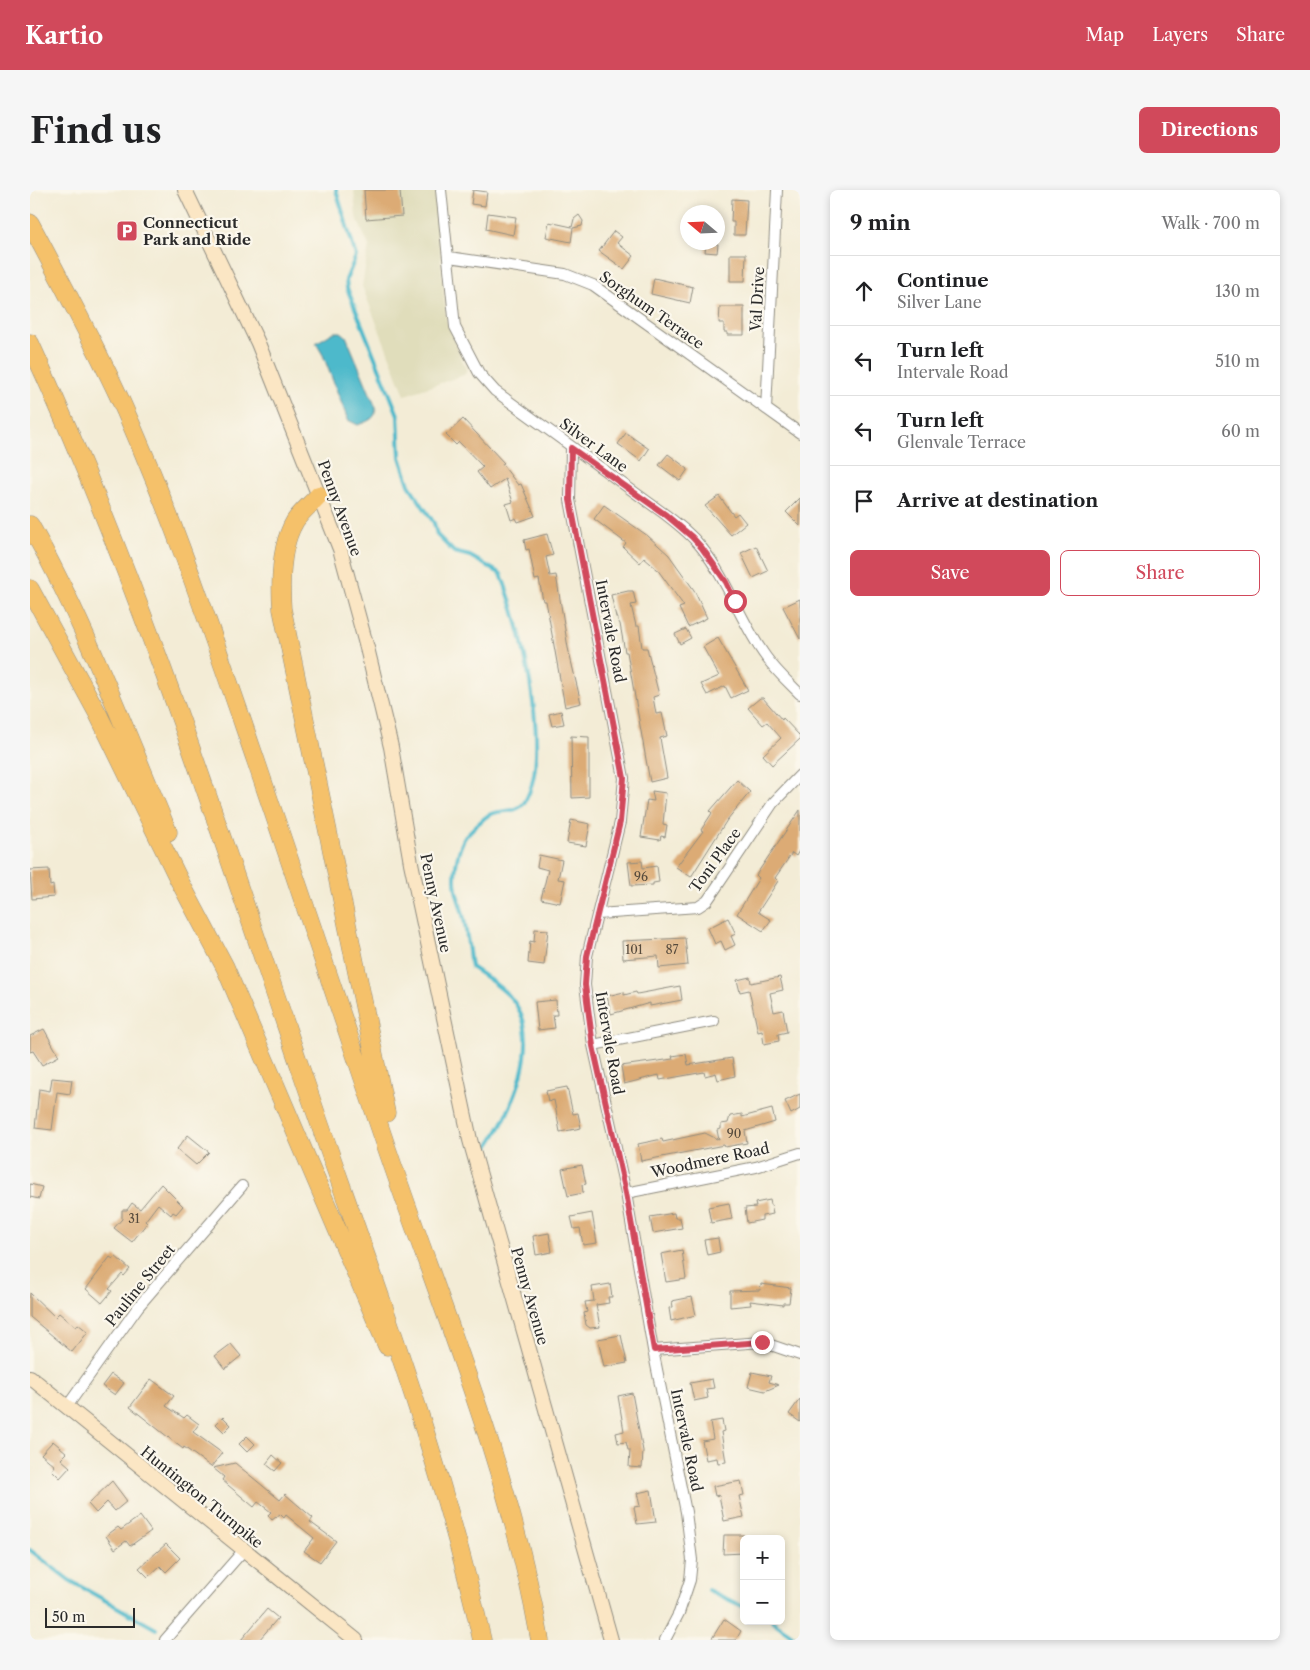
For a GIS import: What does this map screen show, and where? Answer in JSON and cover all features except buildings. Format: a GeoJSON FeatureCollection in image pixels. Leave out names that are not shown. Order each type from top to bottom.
{"type":"FeatureCollection","features":[{"type":"Feature","properties":{"kind":"highway"},"geometry":{"type":"LineString","coordinates":[[30,223],[81,318],[113,385],[168,514],[217,647],[410,1216],[492,1446],[517,1534],[540,1640]]}},
{"type":"Feature","properties":{"kind":"highway"},"geometry":{"type":"LineString","coordinates":[[30,343],[94,488],[158,653],[389,1320],[432,1450],[464,1562],[481,1639]]}},
{"type":"Feature","properties":{"kind":"highway"},"geometry":{"type":"LineString","coordinates":[[319,496],[298,516],[288,538],[282,564],[282,609],[384,1107],[402,1161],[410,1216]]}},
{"type":"Feature","properties":{"kind":"highway"},"geometry":{"type":"LineString","coordinates":[[30,525],[47,555],[91,649],[432,1450]]}},
{"type":"Feature","properties":{"kind":"highway"},"geometry":{"type":"LineString","coordinates":[[30,589],[98,714],[179,880],[225,967]]}},
{"type":"Feature","properties":{"kind":"main road","name":"Penny Avenue"},"geometry":{"type":"LineString","coordinates":[[185,190],[258,343],[340,549],[391,747],[411,863],[470,1140],[611,1640]]}},
{"type":"Feature","properties":{"kind":"main road","name":"Huntington Turnpike"},"geometry":{"type":"LineString","coordinates":[[30,1377],[243,1551],[356,1640]]}},
{"type":"Feature","properties":{"kind":"street","name":"Silver Lane"},"geometry":{"type":"LineString","coordinates":[[442,190],[455,327],[479,373],[495,391],[571,448],[666,515],[702,548],[726,582],[766,657],[782,677],[800,694]]}},
{"type":"Feature","properties":{"kind":"street","name":"Val Drive"},"geometry":{"type":"LineString","coordinates":[[766,409],[777,190]]}},
{"type":"Feature","properties":{"kind":"street","name":"Sorghum Terrace"},"geometry":{"type":"LineString","coordinates":[[449,257],[565,274],[592,284],[800,433]]}},
{"type":"Feature","properties":{"kind":"street","name":"Intervale Road"},"geometry":{"type":"LineString","coordinates":[[571,448],[570,500],[624,778],[620,822],[585,972],[593,1046],[626,1193],[654,1350],[686,1512],[692,1560],[686,1597],[665,1640]]}},
{"type":"Feature","properties":{"kind":"street","name":"Toni Place"},"geometry":{"type":"LineString","coordinates":[[598,914],[698,907],[707,901],[773,803],[800,775]]}},
{"type":"Feature","properties":{"kind":"street"},"geometry":{"type":"LineString","coordinates":[[593,1046],[714,1022]]}},
{"type":"Feature","properties":{"kind":"street","name":"Woodmere Road"},"geometry":{"type":"LineString","coordinates":[[626,1193],[756,1168],[800,1152]]}},
{"type":"Feature","properties":{"kind":"street","name":"Pauline Street"},"geometry":{"type":"LineString","coordinates":[[66,1408],[138,1307],[242,1186]]}},
{"type":"Feature","properties":{"kind":"street"},"geometry":{"type":"LineString","coordinates":[[654,1350],[762,1342],[800,1355]]}},
{"type":"Feature","properties":{"kind":"street"},"geometry":{"type":"LineString","coordinates":[[165,1640],[243,1551]]}},
{"type":"Feature","properties":{"kind":"shaded area"},"geometry":{"type":"Polygon","coordinates":[[[354,190],[435,190],[446,320],[467,371],[464,375],[405,395],[362,286],[369,246],[356,217],[354,190]]]}},
{"type":"Feature","properties":{"kind":"water"},"geometry":{"type":"Polygon","coordinates":[[[334,332],[341,332],[346,336],[376,408],[373,418],[358,425],[348,420],[323,355],[316,343],[334,332]]]}},
{"type":"Feature","properties":{"kind":"waterway"},"geometry":{"type":"LineString","coordinates":[[336,190],[356,256],[346,280],[347,288],[398,415],[400,457],[409,485],[434,523],[437,535],[454,552],[470,556],[501,574],[517,625],[531,690],[536,754],[532,781],[524,803],[516,809],[490,814],[470,831],[461,846],[455,871],[455,884],[464,919],[471,967],[497,985],[511,998],[521,1014],[526,1033],[522,1074],[515,1095],[497,1133],[487,1148]]}},
{"type":"Feature","properties":{"kind":"waterway"},"geometry":{"type":"LineString","coordinates":[[30,1550],[69,1580],[156,1629]]}},
{"type":"Feature","properties":{"kind":"waterway"},"geometry":{"type":"LineString","coordinates":[[708,1590],[740,1605]]}},
{"type":"Feature","properties":{"kind":"waterway"},"geometry":{"type":"LineString","coordinates":[[778,1625],[799,1640]]}},
{"type":"Feature","properties":{"kind":"place","name":"Connecticut Park and Ride"},"geometry":{"type":"Point","coordinates":[127,231]}},
{"type":"Feature","properties":{"kind":"route"},"geometry":{"type":"LineString","coordinates":[[735,601],[726,582],[692,537],[666,515],[571,448],[570,500],[624,778],[620,822],[587,956],[585,985],[593,1046],[626,1193],[654,1350],[745,1341],[762,1342]]}}]}
